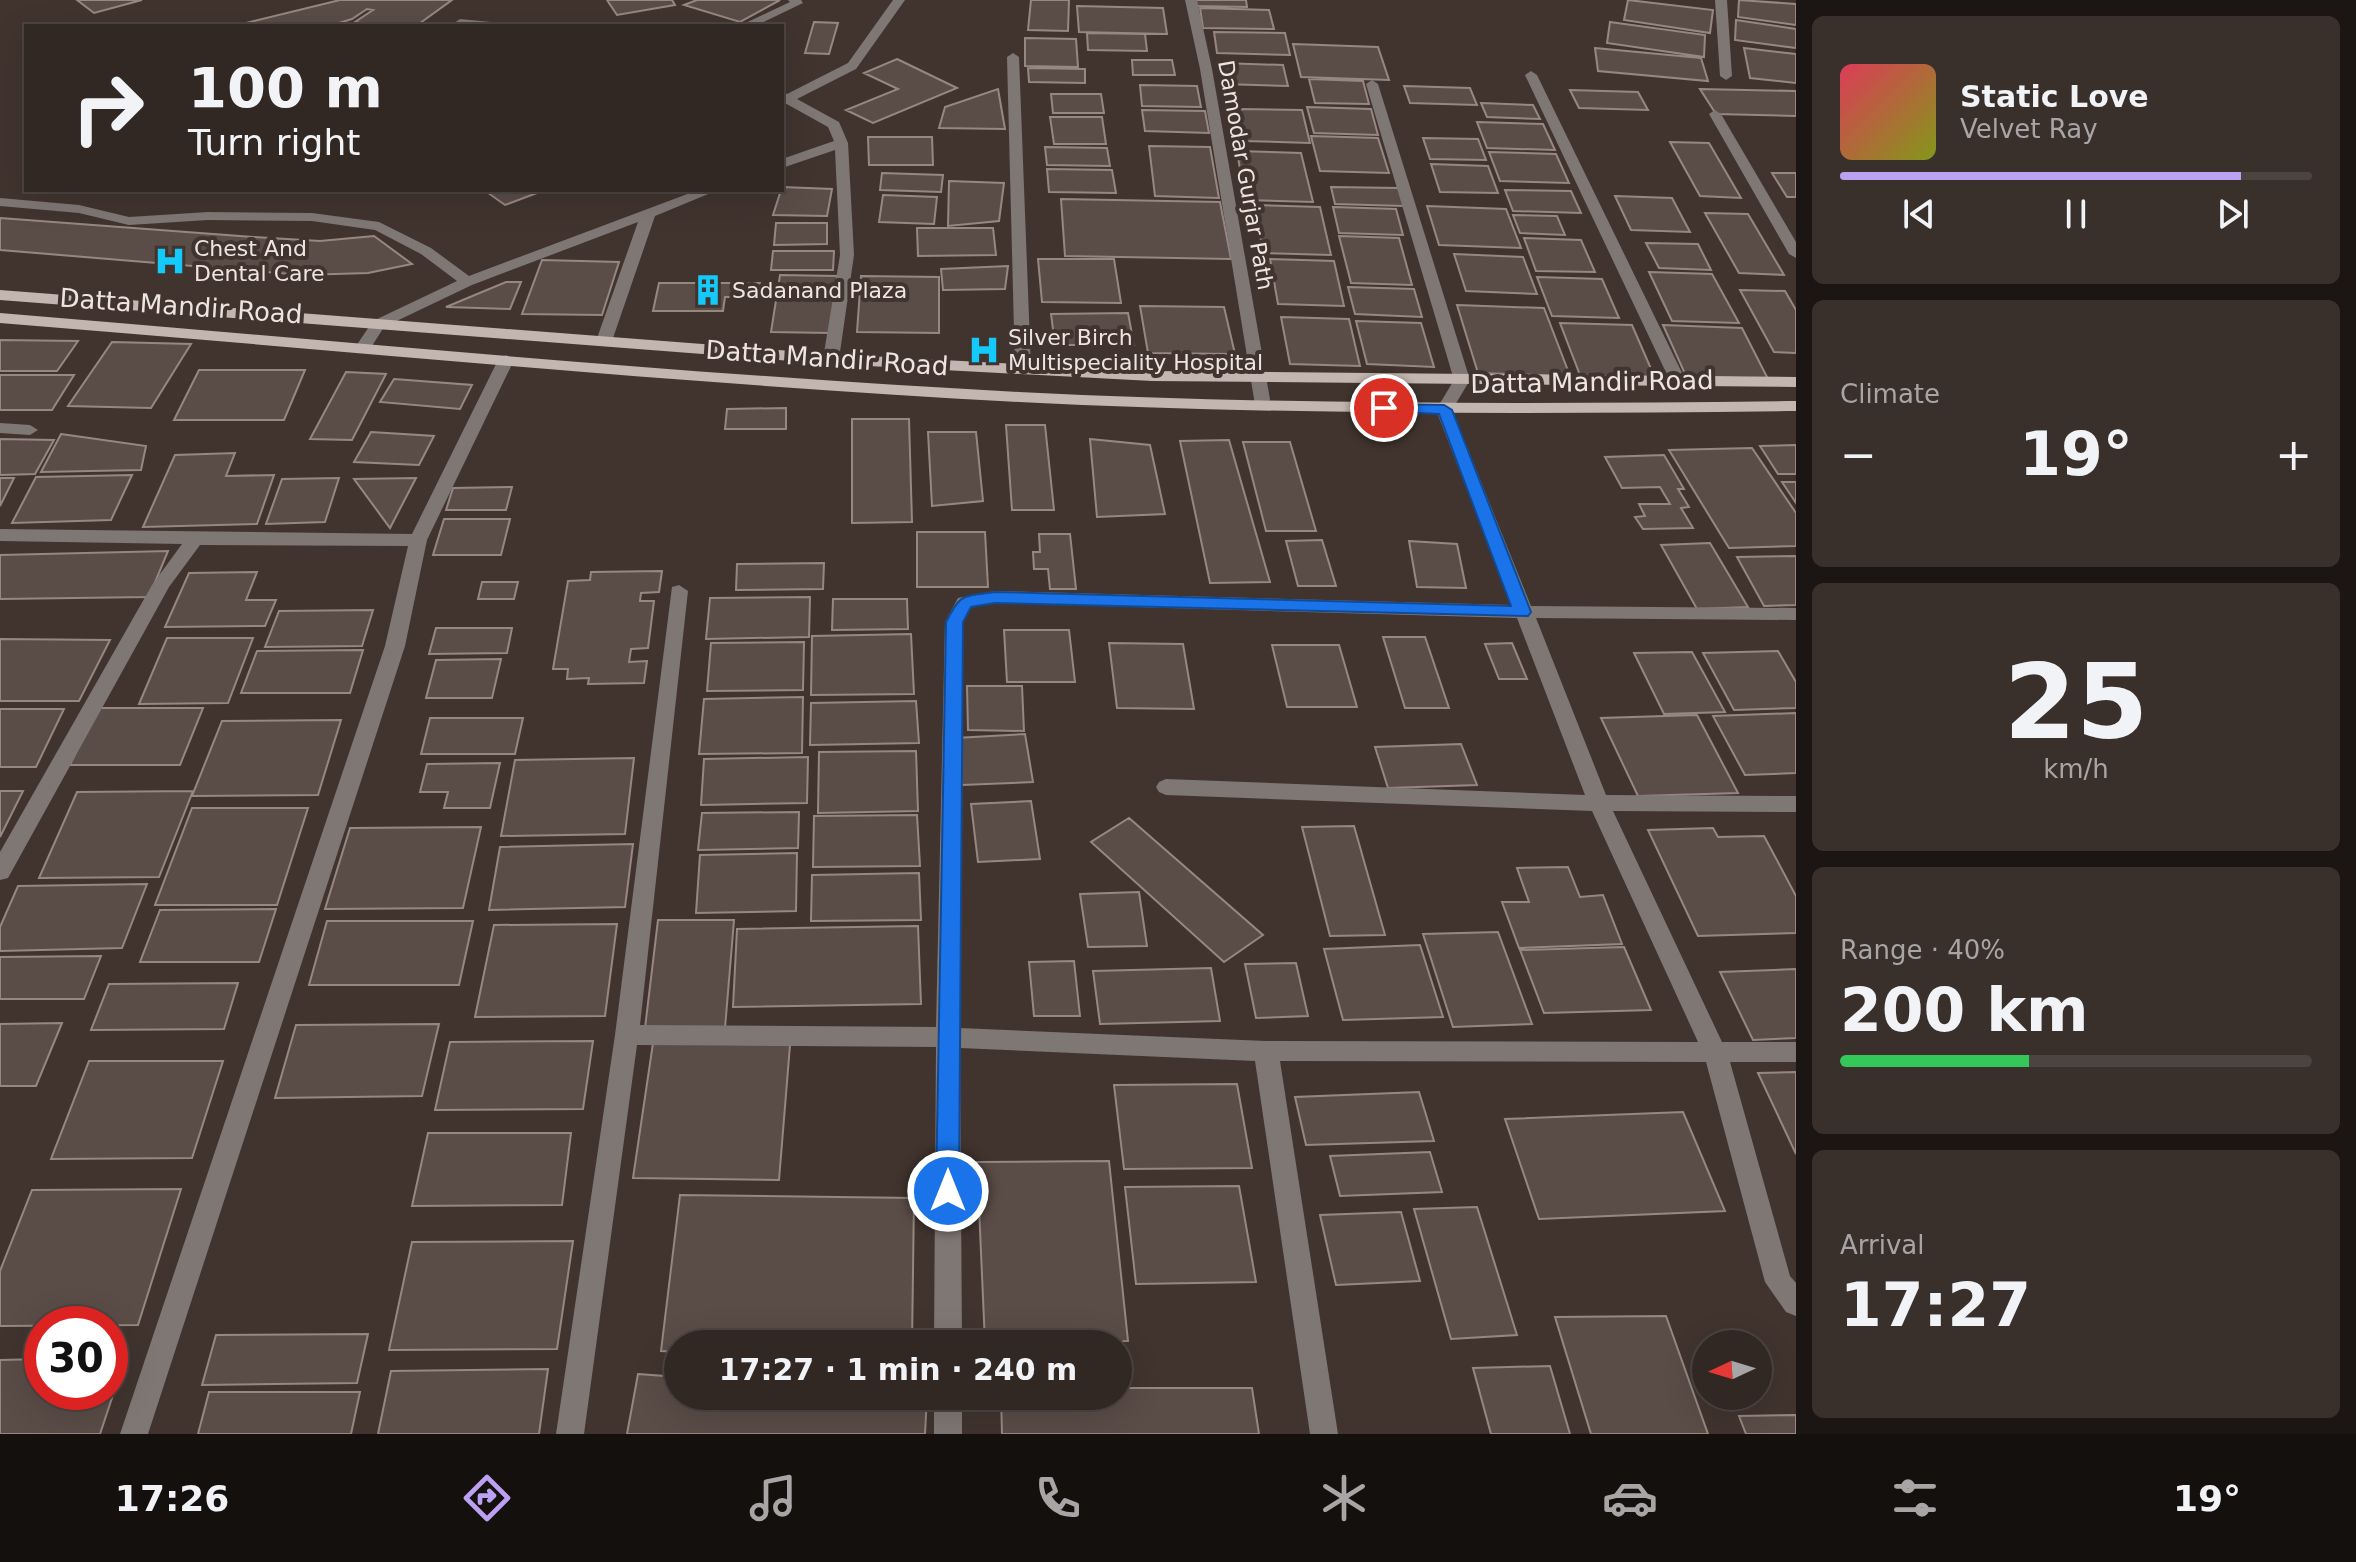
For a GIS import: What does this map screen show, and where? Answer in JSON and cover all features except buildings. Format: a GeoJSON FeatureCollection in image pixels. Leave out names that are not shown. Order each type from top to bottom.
{"type":"FeatureCollection","features":[{"type":"Feature","properties":{"kind":"main road","name":"Datta Mandir Road"},"geometry":{"type":"LineString","coordinates":[[0,295],[831,359],[1023,369],[1257,378],[1796,382]]}},
{"type":"Feature","properties":{"kind":"main road","name":"Datta Mandir Road"},"geometry":{"type":"LineString","coordinates":[[0,318],[977,395],[1444,410],[1796,406]]}},
{"type":"Feature","properties":{"kind":"street"},"geometry":{"type":"LineString","coordinates":[[750,24],[797,3],[794,0]]}},
{"type":"Feature","properties":{"kind":"street"},"geometry":{"type":"LineString","coordinates":[[784,98],[852,66],[899,0]]}},
{"type":"Feature","properties":{"kind":"street","name":"Damodar Gurjar Path"},"geometry":{"type":"LineString","coordinates":[[1191,0],[1206,69],[1263,405]]}},
{"type":"Feature","properties":{"kind":"street"},"geometry":{"type":"LineString","coordinates":[[1721,0],[1726,76]]}},
{"type":"Feature","properties":{"kind":"street"},"geometry":{"type":"LineString","coordinates":[[460,23],[470,24]]}},
{"type":"Feature","properties":{"kind":"street"},"geometry":{"type":"LineString","coordinates":[[1013,57],[1023,369]]}},
{"type":"Feature","properties":{"kind":"street"},"geometry":{"type":"LineString","coordinates":[[1531,75],[1679,383]]}},
{"type":"Feature","properties":{"kind":"street"},"geometry":{"type":"LineString","coordinates":[[1372,84],[1462,380],[1444,410],[1599,803],[1715,1052],[1778,1282],[1796,1303]]}},
{"type":"Feature","properties":{"kind":"street"},"geometry":{"type":"LineString","coordinates":[[784,98],[834,125],[841,143],[847,255],[831,359]]}},
{"type":"Feature","properties":{"kind":"street"},"geometry":{"type":"LineString","coordinates":[[1715,114],[1796,254]]}},
{"type":"Feature","properties":{"kind":"street"},"geometry":{"type":"LineString","coordinates":[[784,163],[841,143]]}},
{"type":"Feature","properties":{"kind":"street"},"geometry":{"type":"LineString","coordinates":[[364,346],[378,324],[467,282],[705,192]]}},
{"type":"Feature","properties":{"kind":"street"},"geometry":{"type":"LineString","coordinates":[[0,202],[79,209],[129,221],[208,216],[312,217],[379,226],[426,251],[467,282]]}},
{"type":"Feature","properties":{"kind":"street"},"geometry":{"type":"LineString","coordinates":[[604,341],[649,212]]}},
{"type":"Feature","properties":{"kind":"street"},"geometry":{"type":"LineString","coordinates":[[134,1434],[395,646],[418,540],[506,360]]}},
{"type":"Feature","properties":{"kind":"street"},"geometry":{"type":"LineString","coordinates":[[0,428],[30,430]]}},
{"type":"Feature","properties":{"kind":"street"},"geometry":{"type":"LineString","coordinates":[[0,535],[418,540]]}},
{"type":"Feature","properties":{"kind":"street"},"geometry":{"type":"LineString","coordinates":[[0,872],[161,585],[195,539]]}},
{"type":"Feature","properties":{"kind":"street"},"geometry":{"type":"LineString","coordinates":[[570,1434],[627,1035],[679,591]]}},
{"type":"Feature","properties":{"kind":"street"},"geometry":{"type":"LineString","coordinates":[[948,1330],[948,1037],[954,622],[965,602],[995,597],[1522,612],[1796,614]]}},
{"type":"Feature","properties":{"kind":"street"},"geometry":{"type":"LineString","coordinates":[[1166,787],[1599,803],[1796,804]]}},
{"type":"Feature","properties":{"kind":"street"},"geometry":{"type":"LineString","coordinates":[[627,1035],[948,1037],[1266,1051],[1796,1052]]}},
{"type":"Feature","properties":{"kind":"street"},"geometry":{"type":"LineString","coordinates":[[1266,1051],[1324,1434]]}},
{"type":"Feature","properties":{"kind":"street"},"geometry":{"type":"LineString","coordinates":[[948,1410],[948,1434]]}},
{"type":"Feature","properties":{"kind":"place","name":"Chest And Dental Care"},"geometry":{"type":"Point","coordinates":[170,261]}},
{"type":"Feature","properties":{"kind":"place","name":"Sadanand Plaza"},"geometry":{"type":"Point","coordinates":[708,290]}},
{"type":"Feature","properties":{"kind":"place","name":"Silver Birch Multispeciality Hospital"},"geometry":{"type":"Point","coordinates":[984,350]}},
{"type":"Feature","properties":{"kind":"route"},"geometry":{"type":"LineString","coordinates":[[948,1191],[954,622],[965,602],[995,597],[1522,612],[1444,410],[1384,408]]}}]}
